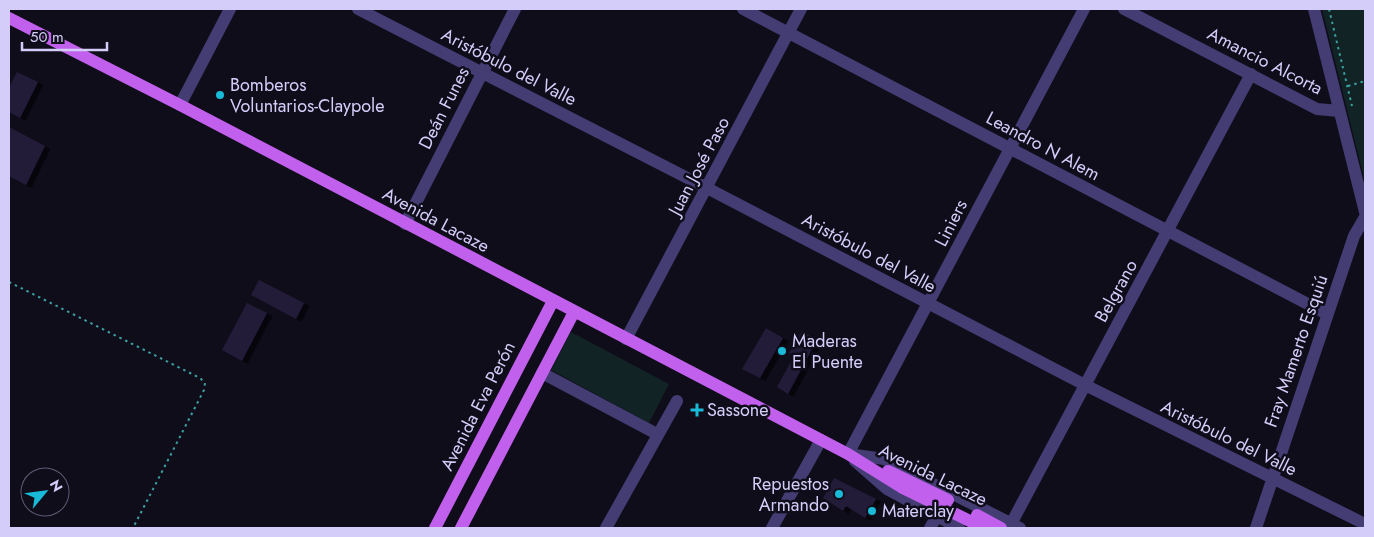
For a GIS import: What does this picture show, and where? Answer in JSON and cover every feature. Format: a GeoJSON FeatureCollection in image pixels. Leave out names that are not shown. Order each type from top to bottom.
{"type":"FeatureCollection","features":[{"type":"Feature","properties":{"kind":"main road","name":"Avenida Lacaze"},"geometry":{"type":"LineString","coordinates":[[9,18],[180,105],[848,454],[901,487],[984,528]]}},
{"type":"Feature","properties":{"kind":"main road","name":"Avenida Eva Perón"},"geometry":{"type":"LineString","coordinates":[[435,528],[553,301]]}},
{"type":"Feature","properties":{"kind":"main road"},"geometry":{"type":"LineString","coordinates":[[461,528],[574,312]]}},
{"type":"Feature","properties":{"kind":"main road","name":"Avenida Lacaze"},"geometry":{"type":"LineString","coordinates":[[848,454],[908,479],[1011,527]]}},
{"type":"Feature","properties":{"kind":"street"},"geometry":{"type":"LineString","coordinates":[[180,105],[230,9]]}},
{"type":"Feature","properties":{"kind":"street","name":"Aristóbulo del Valle"},"geometry":{"type":"LineString","coordinates":[[358,9],[708,188],[1085,385],[1365,524]]}},
{"type":"Feature","properties":{"kind":"street","name":"Deán Funes"},"geometry":{"type":"LineString","coordinates":[[405,224],[515,9]]}},
{"type":"Feature","properties":{"kind":"street","name":"Leandro N Alem"},"geometry":{"type":"LineString","coordinates":[[743,9],[1327,314]]}},
{"type":"Feature","properties":{"kind":"street","name":"Juan José Paso"},"geometry":{"type":"LineString","coordinates":[[626,339],[708,188],[801,9]]}},
{"type":"Feature","properties":{"kind":"street","name":"Liniers"},"geometry":{"type":"LineString","coordinates":[[848,454],[1084,9]]}},
{"type":"Feature","properties":{"kind":"street","name":"Amancio Alcorta"},"geometry":{"type":"LineString","coordinates":[[1124,9],[1317,109],[1339,110]]}},
{"type":"Feature","properties":{"kind":"street"},"geometry":{"type":"LineString","coordinates":[[1314,9],[1365,212]]}},
{"type":"Feature","properties":{"kind":"street","name":"Belgrano"},"geometry":{"type":"LineString","coordinates":[[1011,527],[1251,74]]}},
{"type":"Feature","properties":{"kind":"street","name":"Fray Mamerto Esquiú"},"geometry":{"type":"LineString","coordinates":[[1256,528],[1354,236],[1365,216]]}},
{"type":"Feature","properties":{"kind":"street"},"geometry":{"type":"LineString","coordinates":[[542,373],[657,434]]}},
{"type":"Feature","properties":{"kind":"street"},"geometry":{"type":"LineString","coordinates":[[606,528],[677,401]]}},
{"type":"Feature","properties":{"kind":"street"},"geometry":{"type":"LineString","coordinates":[[772,528],[821,440]]}},
{"type":"Feature","properties":{"kind":"street"},"geometry":{"type":"LineString","coordinates":[[848,454],[882,486],[959,528]]}},
{"type":"Feature","properties":{"kind":"street"},"geometry":{"type":"LineString","coordinates":[[930,528],[937,516]]}},
{"type":"Feature","properties":{"kind":"path"},"geometry":{"type":"LineString","coordinates":[[1329,9],[1353,112]]}},
{"type":"Feature","properties":{"kind":"path"},"geometry":{"type":"LineString","coordinates":[[1334,90],[1365,81]]}},
{"type":"Feature","properties":{"kind":"path"},"geometry":{"type":"LineString","coordinates":[[9,282],[200,378],[205,383],[204,390],[133,528]]}},
{"type":"Feature","properties":{"kind":"shaded area"},"geometry":{"type":"Polygon","coordinates":[[[1322,9],[1365,9],[1365,182],[1322,9]]]}},
{"type":"Feature","properties":{"kind":"shaded area"},"geometry":{"type":"Polygon","coordinates":[[[571,332],[669,384],[649,423],[551,370],[571,332]]]}},
{"type":"Feature","properties":{"kind":"building"},"geometry":{"type":"Polygon","coordinates":[[[17,72],[38,82],[20,118],[9,112],[9,88],[17,72]]]}},
{"type":"Feature","properties":{"kind":"building"},"geometry":{"type":"Polygon","coordinates":[[[9,127],[45,146],[26,185],[9,176],[9,127]]]}},
{"type":"Feature","properties":{"kind":"building"},"geometry":{"type":"Polygon","coordinates":[[[259,280],[304,303],[296,319],[251,295],[259,280]]]}},
{"type":"Feature","properties":{"kind":"building"},"geometry":{"type":"Polygon","coordinates":[[[247,303],[267,313],[242,361],[222,350],[247,303]]]}},
{"type":"Feature","properties":{"kind":"building"},"geometry":{"type":"Polygon","coordinates":[[[766,328],[783,338],[760,378],[742,369],[766,328]]]}},
{"type":"Feature","properties":{"kind":"building"},"geometry":{"type":"Polygon","coordinates":[[[802,331],[817,340],[788,394],[777,387],[794,356],[789,353],[802,331]]]}},
{"type":"Feature","properties":{"kind":"building"},"geometry":{"type":"Polygon","coordinates":[[[834,478],[876,499],[865,518],[846,506],[843,511],[823,498],[834,478]]]}},
{"type":"Feature","properties":{"kind":"place","name":"Bomberos Voluntarios-Claypole"},"geometry":{"type":"Point","coordinates":[220,95]}},
{"type":"Feature","properties":{"kind":"place","name":"Maderas El Puente"},"geometry":{"type":"Point","coordinates":[782,351]}},
{"type":"Feature","properties":{"kind":"place","name":"Sassone"},"geometry":{"type":"Point","coordinates":[697,410]}},
{"type":"Feature","properties":{"kind":"place","name":"Repuestos Armando"},"geometry":{"type":"Point","coordinates":[839,494]}},
{"type":"Feature","properties":{"kind":"place","name":"Materclay"},"geometry":{"type":"Point","coordinates":[872,511]}}]}
